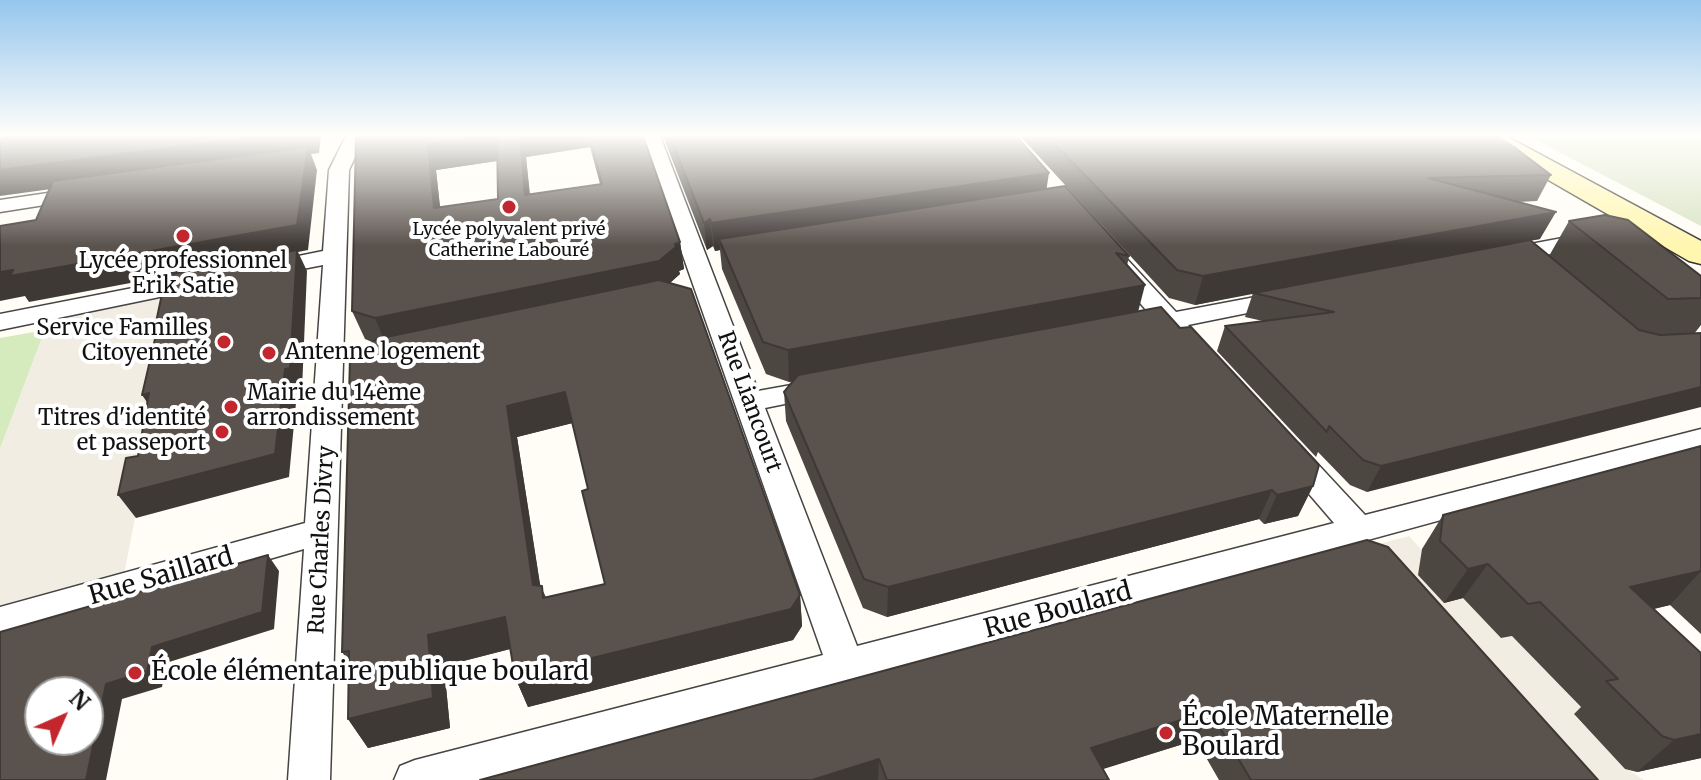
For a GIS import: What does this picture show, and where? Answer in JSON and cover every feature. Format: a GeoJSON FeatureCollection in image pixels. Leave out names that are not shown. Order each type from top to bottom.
{"type":"FeatureCollection","features":[{"type":"Feature","properties":{"kind":"main road"},"geometry":{"type":"LineString","coordinates":[[1548,172],[1690,266]]}},
{"type":"Feature","properties":{"kind":"street","name":"Rue Charles Divry"},"geometry":{"type":"LineString","coordinates":[[309,780],[321,531],[343,368],[336,255],[339,172]]}},
{"type":"Feature","properties":{"kind":"street","name":"Rue Liancourt"},"geometry":{"type":"LineString","coordinates":[[667,172],[709,261],[696,293],[749,402],[847,668]]}},
{"type":"Feature","properties":{"kind":"street"},"geometry":{"type":"LineString","coordinates":[[0,206],[106,191]]}},
{"type":"Feature","properties":{"kind":"street"},"geometry":{"type":"LineString","coordinates":[[1476,261],[1638,230]]}},
{"type":"Feature","properties":{"kind":"street"},"geometry":{"type":"LineString","coordinates":[[1096,239],[1194,347]]}},
{"type":"Feature","properties":{"kind":"street"},"geometry":{"type":"LineString","coordinates":[[1522,252],[1547,274]]}},
{"type":"Feature","properties":{"kind":"street"},"geometry":{"type":"LineString","coordinates":[[0,322],[336,255]]}},
{"type":"Feature","properties":{"kind":"street"},"geometry":{"type":"LineString","coordinates":[[1117,331],[1305,295]]}},
{"type":"Feature","properties":{"kind":"street"},"geometry":{"type":"LineString","coordinates":[[749,402],[841,385]]}},
{"type":"Feature","properties":{"kind":"street"},"geometry":{"type":"LineString","coordinates":[[1274,436],[1360,531]]}},
{"type":"Feature","properties":{"kind":"street","name":"Rue Boulard"},"geometry":{"type":"LineString","coordinates":[[415,780],[847,668],[1701,439]]}},
{"type":"Feature","properties":{"kind":"street","name":"Rue Saillard"},"geometry":{"type":"LineString","coordinates":[[0,622],[321,531]]}},
{"type":"Feature","properties":{"kind":"green space"},"geometry":{"type":"Polygon","coordinates":[[[1598,172],[1701,172],[1701,226],[1598,172]]]}},
{"type":"Feature","properties":{"kind":"green space"},"geometry":{"type":"Polygon","coordinates":[[[34,332],[42,338],[0,449],[0,338],[34,332]]]}},
{"type":"Feature","properties":{"kind":"shaded area"},"geometry":{"type":"Polygon","coordinates":[[[179,291],[123,580],[0,614],[0,449],[50,316],[179,291]]]}},
{"type":"Feature","properties":{"kind":"shaded area"},"geometry":{"type":"Polygon","coordinates":[[[1409,536],[1501,638],[1513,636],[1585,712],[1574,715],[1625,768],[1644,780],[1545,780],[1338,555],[1409,536]]]}},
{"type":"Feature","properties":{"kind":"building","name":"Lycée professionnel Erik Satie"},"geometry":{"type":"Polygon","coordinates":[[[117,172],[304,172],[297,225],[10,276],[13,270],[0,272],[0,226],[36,220],[53,181],[117,172]]]}},
{"type":"Feature","properties":{"kind":"building","name":"Lycée polyvalent privé Catherine Labouré"},"geometry":{"type":"Polygon","coordinates":[[[355,172],[431,172],[434,208],[498,199],[498,172],[523,172],[525,195],[602,184],[599,172],[656,172],[680,242],[659,261],[375,318],[352,311],[355,172]]]}},
{"type":"Feature","properties":{"kind":"building"},"geometry":{"type":"Polygon","coordinates":[[[684,172],[1049,173],[711,223],[710,219],[704,223],[684,172]]]}},
{"type":"Feature","properties":{"kind":"building"},"geometry":{"type":"Polygon","coordinates":[[[1082,172],[1548,172],[1551,175],[1428,178],[1556,212],[1203,276],[1177,270],[1082,172]]]}},
{"type":"Feature","properties":{"kind":"building"},"geometry":{"type":"Polygon","coordinates":[[[1065,186],[1129,256],[1116,253],[1145,285],[788,350],[763,342],[719,239],[1065,186]]]}},
{"type":"Feature","properties":{"kind":"building"},"geometry":{"type":"Polygon","coordinates":[[[1605,215],[1628,220],[1701,276],[1701,298],[1668,299],[1569,221],[1605,215]]]}},
{"type":"Feature","properties":{"kind":"building"},"geometry":{"type":"Polygon","coordinates":[[[1530,240],[1639,330],[1660,335],[1701,333],[1701,387],[1381,466],[1363,460],[1329,426],[1327,432],[1225,326],[1334,312],[1254,293],[1530,240]]]}},
{"type":"Feature","properties":{"kind":"building","name":"Mairie du 14ème arrondissement"},"geometry":{"type":"Polygon","coordinates":[[[297,250],[290,368],[285,369],[275,454],[118,495],[126,458],[138,456],[149,393],[142,395],[166,275],[297,250]]]}},
{"type":"Feature","properties":{"kind":"building"},"geometry":{"type":"Polygon","coordinates":[[[659,280],[691,289],[800,595],[791,609],[515,677],[505,617],[428,635],[433,698],[348,719],[349,651],[342,652],[350,358],[377,339],[659,280]],[[565,392],[507,406],[533,585],[542,586],[543,598],[605,584],[582,491],[588,489],[565,392]]]}},
{"type":"Feature","properties":{"kind":"building"},"geometry":{"type":"Polygon","coordinates":[[[1161,307],[1180,328],[1191,327],[1319,465],[1313,486],[1277,495],[1272,490],[888,587],[864,579],[784,392],[798,375],[1161,307]]]}},
{"type":"Feature","properties":{"kind":"building"},"geometry":{"type":"Polygon","coordinates":[[[1701,446],[1701,571],[1630,587],[1701,653],[1701,734],[1674,740],[1662,736],[1606,681],[1618,679],[1540,602],[1528,604],[1488,564],[1468,569],[1440,541],[1443,515],[1701,446]]]}},
{"type":"Feature","properties":{"kind":"building"},"geometry":{"type":"Polygon","coordinates":[[[1367,540],[1388,547],[1598,780],[1251,780],[1210,711],[1091,748],[1109,780],[887,780],[879,759],[812,780],[480,780],[1367,540]]]}},
{"type":"Feature","properties":{"kind":"building"},"geometry":{"type":"Polygon","coordinates":[[[268,555],[262,612],[152,647],[147,671],[106,684],[104,694],[104,676],[24,676],[24,756],[91,756],[86,780],[0,780],[0,632],[268,555]]]}},
{"type":"Feature","properties":{"kind":"place","name":"Lycée polyvalent privé Catherine Labouré"},"geometry":{"type":"Point","coordinates":[509,207]}},
{"type":"Feature","properties":{"kind":"place","name":"Lycée professionnel Erik Satie"},"geometry":{"type":"Point","coordinates":[183,236]}},
{"type":"Feature","properties":{"kind":"place","name":"Service Familles Citoyenneté"},"geometry":{"type":"Point","coordinates":[224,342]}},
{"type":"Feature","properties":{"kind":"place","name":"Antenne logement"},"geometry":{"type":"Point","coordinates":[269,353]}},
{"type":"Feature","properties":{"kind":"place","name":"Mairie du 14ème arrondissement"},"geometry":{"type":"Point","coordinates":[231,407]}},
{"type":"Feature","properties":{"kind":"place","name":"Titres d'identité et passeport"},"geometry":{"type":"Point","coordinates":[222,432]}},
{"type":"Feature","properties":{"kind":"place","name":"École élémentaire publique boulard"},"geometry":{"type":"Point","coordinates":[135,673]}},
{"type":"Feature","properties":{"kind":"place","name":"École Maternelle Boulard"},"geometry":{"type":"Point","coordinates":[1166,733]}}]}
